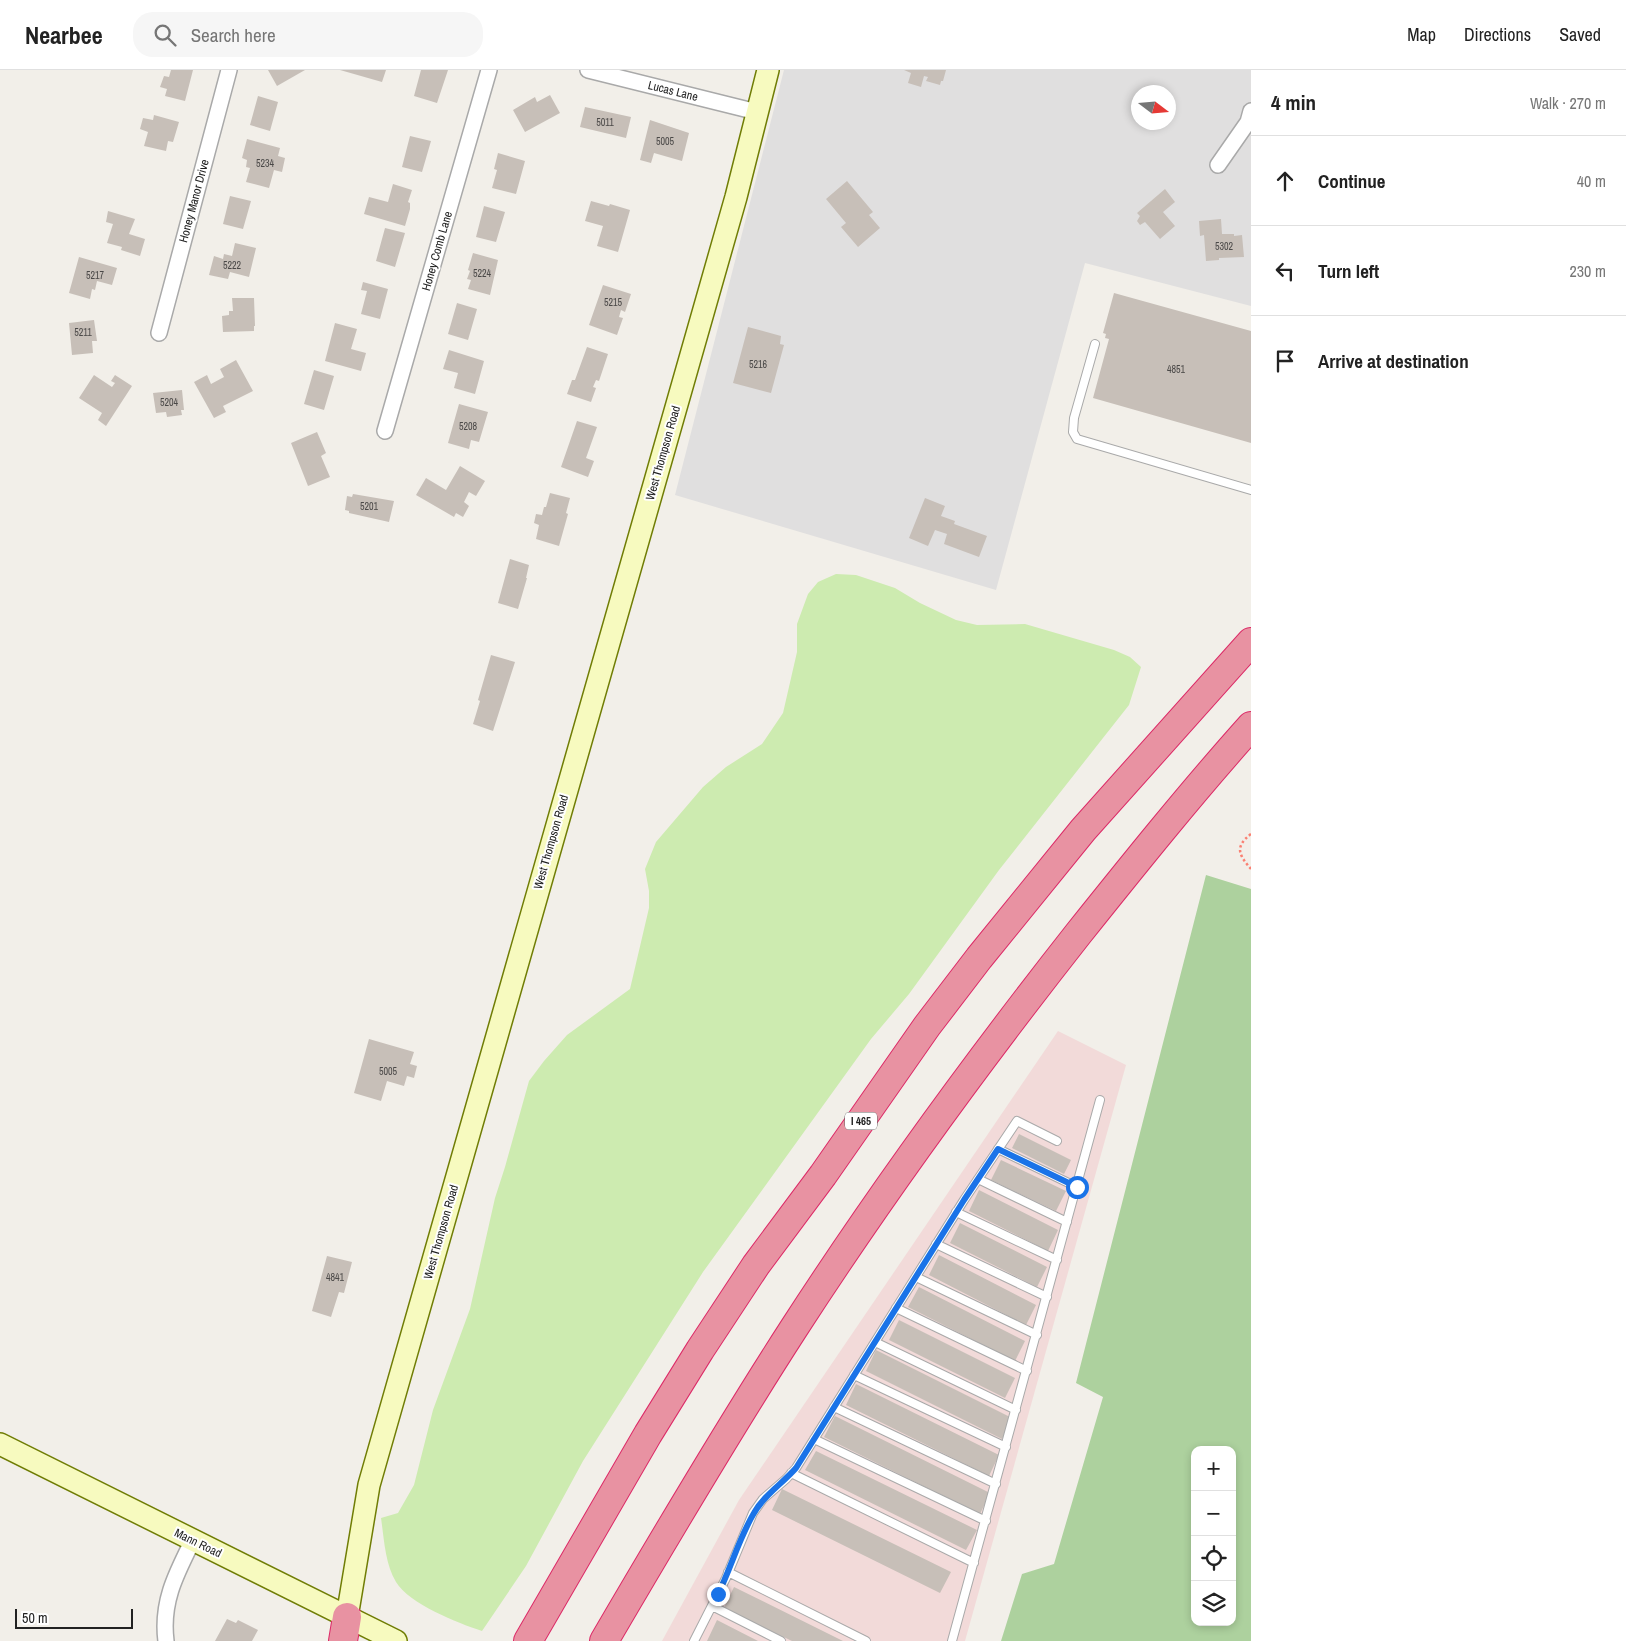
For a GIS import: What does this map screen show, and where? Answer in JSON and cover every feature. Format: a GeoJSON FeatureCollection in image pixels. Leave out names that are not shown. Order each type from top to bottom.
{"type":"FeatureCollection","features":[{"type":"Feature","properties":{"kind":"highway","name":"I 465"},"geometry":{"type":"LineString","coordinates":[[528,1641],[648,1434],[705,1342],[756,1265],[823,1175],[927,1026],[979,958],[1084,830],[1251,642]]}},
{"type":"Feature","properties":{"kind":"highway"},"geometry":{"type":"LineString","coordinates":[[604,1641],[695,1486],[800,1320],[904,1166],[1008,1024],[1066,950],[1148,848],[1251,726]]}},
{"type":"Feature","properties":{"kind":"main road","name":"West Thompson Road"},"geometry":{"type":"LineString","coordinates":[[345,1629],[369,1485],[736,197],[768,70]]}},
{"type":"Feature","properties":{"kind":"main road","name":"Mann Road"},"geometry":{"type":"LineString","coordinates":[[0,1444],[192,1540],[345,1629],[396,1641]]}},
{"type":"Feature","properties":{"kind":"street","name":"Honey Manor Drive"},"geometry":{"type":"LineString","coordinates":[[159,333],[229,70]]}},
{"type":"Feature","properties":{"kind":"street","name":"Honey Comb Lane"},"geometry":{"type":"LineString","coordinates":[[385,431],[488,70]]}},
{"type":"Feature","properties":{"kind":"street","name":"Lucas Lane"},"geometry":{"type":"LineString","coordinates":[[588,70],[757,112]]}},
{"type":"Feature","properties":{"kind":"street"},"geometry":{"type":"LineString","coordinates":[[1218,165],[1248,122],[1251,111]]}},
{"type":"Feature","properties":{"kind":"street"},"geometry":{"type":"LineString","coordinates":[[166,1641],[164,1624],[167,1602],[173,1581],[192,1540]]}},
{"type":"Feature","properties":{"kind":"lane"},"geometry":{"type":"LineString","coordinates":[[1095,344],[1074,418],[1073,432],[1077,439],[1251,490]]}},
{"type":"Feature","properties":{"kind":"lane"},"geometry":{"type":"LineString","coordinates":[[952,1641],[1100,1100]]}},
{"type":"Feature","properties":{"kind":"lane"},"geometry":{"type":"LineString","coordinates":[[694,1641],[728,1572],[753,1513],[763,1499],[791,1473],[814,1439],[956,1212],[1017,1121],[1057,1141]]}},
{"type":"Feature","properties":{"kind":"lane"},"geometry":{"type":"LineString","coordinates":[[998,1149],[1077,1187]]}},
{"type":"Feature","properties":{"kind":"lane"},"geometry":{"type":"LineString","coordinates":[[978,1179],[1067,1222]]}},
{"type":"Feature","properties":{"kind":"lane"},"geometry":{"type":"LineString","coordinates":[[956,1212],[1057,1260]]}},
{"type":"Feature","properties":{"kind":"lane"},"geometry":{"type":"LineString","coordinates":[[936,1244],[1047,1297]]}},
{"type":"Feature","properties":{"kind":"lane"},"geometry":{"type":"LineString","coordinates":[[916,1277],[1036,1335]]}},
{"type":"Feature","properties":{"kind":"lane"},"geometry":{"type":"LineString","coordinates":[[896,1308],[1027,1371]]}},
{"type":"Feature","properties":{"kind":"lane"},"geometry":{"type":"LineString","coordinates":[[875,1342],[1016,1410]]}},
{"type":"Feature","properties":{"kind":"lane"},"geometry":{"type":"LineString","coordinates":[[854,1375],[1006,1447]]}},
{"type":"Feature","properties":{"kind":"lane"},"geometry":{"type":"LineString","coordinates":[[834,1406],[996,1484]]}},
{"type":"Feature","properties":{"kind":"lane"},"geometry":{"type":"LineString","coordinates":[[814,1439],[986,1521]]}},
{"type":"Feature","properties":{"kind":"lane"},"geometry":{"type":"LineString","coordinates":[[791,1473],[974,1563]]}},
{"type":"Feature","properties":{"kind":"lane"},"geometry":{"type":"LineString","coordinates":[[728,1572],[866,1641]]}},
{"type":"Feature","properties":{"kind":"lane"},"geometry":{"type":"LineString","coordinates":[[712,1606],[781,1641]]}},
{"type":"Feature","properties":{"kind":"path"},"geometry":{"type":"LineString","coordinates":[[1251,834],[1241,844],[1240,849],[1242,858],[1251,869]]}},
{"type":"Feature","properties":{"kind":"shaded area"},"geometry":{"type":"Polygon","coordinates":[[[784,70],[1251,70],[1251,306],[1085,263],[996,590],[675,495],[784,70]]]}},
{"type":"Feature","properties":{"kind":"shaded area"},"geometry":{"type":"Polygon","coordinates":[[[1058,1031],[1126,1065],[965,1641],[662,1641],[739,1500],[1058,1031]]]}},
{"type":"Feature","properties":{"kind":"green space"},"geometry":{"type":"Polygon","coordinates":[[[836,574],[856,575],[895,588],[920,603],[956,620],[977,625],[1025,624],[1114,650],[1130,657],[1141,667],[1129,705],[999,870],[909,994],[871,1039],[703,1272],[583,1461],[526,1566],[482,1631],[435,1612],[402,1590],[389,1567],[381,1518],[398,1513],[414,1485],[433,1410],[470,1309],[495,1198],[529,1081],[567,1035],[630,989],[649,908],[649,891],[645,869],[656,842],[703,787],[726,767],[762,744],[783,713],[797,652],[797,624],[808,594],[818,582],[836,574]]]}},
{"type":"Feature","properties":{"kind":"green space"},"geometry":{"type":"Polygon","coordinates":[[[1206,875],[1251,889],[1251,1641],[1001,1641],[1022,1574],[1054,1564],[1103,1397],[1076,1383],[1206,875]]]}},
{"type":"Feature","properties":{"kind":"building"},"geometry":{"type":"Polygon","coordinates":[[[171,70],[193,70],[185,101],[165,96],[167,89],[160,87],[164,76],[169,77],[171,70]]]}},
{"type":"Feature","properties":{"kind":"building"},"geometry":{"type":"Polygon","coordinates":[[[268,70],[305,70],[277,86],[268,70]]]}},
{"type":"Feature","properties":{"kind":"building"},"geometry":{"type":"Polygon","coordinates":[[[340,70],[386,70],[382,82],[340,70]]]}},
{"type":"Feature","properties":{"kind":"building"},"geometry":{"type":"Polygon","coordinates":[[[421,70],[448,70],[437,103],[414,96],[421,70]]]}},
{"type":"Feature","properties":{"kind":"building"},"geometry":{"type":"Polygon","coordinates":[[[904,70],[946,70],[940,85],[926,81],[928,77],[924,76],[921,87],[908,83],[911,73],[904,70]]]}},
{"type":"Feature","properties":{"kind":"building"},"geometry":{"type":"Polygon","coordinates":[[[550,95],[560,113],[525,132],[513,110],[535,97],[537,102],[550,95]]]}},
{"type":"Feature","properties":{"kind":"building"},"geometry":{"type":"Polygon","coordinates":[[[258,96],[278,102],[270,131],[250,125],[258,96]]]}},
{"type":"Feature","properties":{"kind":"building"},"geometry":{"type":"Polygon","coordinates":[[[585,107],[631,117],[626,138],[580,127],[585,107]]]}},
{"type":"Feature","properties":{"kind":"building"},"geometry":{"type":"Polygon","coordinates":[[[154,115],[179,122],[173,142],[168,141],[166,151],[144,146],[148,132],[140,129],[143,118],[153,120],[154,115]]]}},
{"type":"Feature","properties":{"kind":"building"},"geometry":{"type":"Polygon","coordinates":[[[650,120],[689,133],[682,161],[654,153],[651,163],[640,160],[650,120]]]}},
{"type":"Feature","properties":{"kind":"building"},"geometry":{"type":"Polygon","coordinates":[[[410,136],[431,141],[422,172],[402,167],[410,136]]]}},
{"type":"Feature","properties":{"kind":"building"},"geometry":{"type":"Polygon","coordinates":[[[247,139],[280,148],[278,156],[285,158],[282,172],[274,170],[269,188],[246,182],[250,168],[246,167],[247,160],[242,158],[247,139]]]}},
{"type":"Feature","properties":{"kind":"building"},"geometry":{"type":"Polygon","coordinates":[[[498,153],[525,161],[516,194],[492,188],[497,170],[494,169],[498,153]]]}},
{"type":"Feature","properties":{"kind":"building"},"geometry":{"type":"Polygon","coordinates":[[[847,181],[873,212],[869,215],[880,228],[858,247],[841,227],[846,223],[826,199],[847,181]]]}},
{"type":"Feature","properties":{"kind":"building"},"geometry":{"type":"Polygon","coordinates":[[[393,184],[412,190],[408,202],[410,203],[410,209],[405,226],[364,214],[369,197],[388,202],[393,184]]]}},
{"type":"Feature","properties":{"kind":"building"},"geometry":{"type":"Polygon","coordinates":[[[1165,189],[1175,202],[1163,212],[1175,226],[1160,239],[1145,222],[1140,225],[1137,221],[1140,216],[1137,213],[1165,189]]]}},
{"type":"Feature","properties":{"kind":"building"},"geometry":{"type":"Polygon","coordinates":[[[230,196],[251,201],[243,229],[223,224],[230,196]]]}},
{"type":"Feature","properties":{"kind":"building"},"geometry":{"type":"Polygon","coordinates":[[[591,201],[630,210],[618,252],[597,246],[603,226],[585,221],[591,201]]]}},
{"type":"Feature","properties":{"kind":"building"},"geometry":{"type":"Polygon","coordinates":[[[484,206],[505,212],[496,242],[476,237],[484,206]]]}},
{"type":"Feature","properties":{"kind":"building"},"geometry":{"type":"Polygon","coordinates":[[[108,211],[135,219],[129,234],[145,239],[140,256],[121,250],[122,247],[107,243],[113,224],[106,222],[108,211]]]}},
{"type":"Feature","properties":{"kind":"building"},"geometry":{"type":"Polygon","coordinates":[[[1221,219],[1222,234],[1242,235],[1244,257],[1219,258],[1219,260],[1206,261],[1204,235],[1200,236],[1199,221],[1221,219]]]}},
{"type":"Feature","properties":{"kind":"building"},"geometry":{"type":"Polygon","coordinates":[[[385,228],[405,233],[395,267],[376,261],[385,228]]]}},
{"type":"Feature","properties":{"kind":"building"},"geometry":{"type":"Polygon","coordinates":[[[235,243],[256,248],[249,277],[230,272],[228,279],[209,275],[214,256],[223,259],[224,254],[232,256],[235,243]]]}},
{"type":"Feature","properties":{"kind":"building"},"geometry":{"type":"Polygon","coordinates":[[[473,253],[498,260],[490,295],[468,289],[471,280],[467,279],[470,271],[468,270],[473,253]]]}},
{"type":"Feature","properties":{"kind":"building"},"geometry":{"type":"Polygon","coordinates":[[[79,257],[117,268],[112,285],[97,281],[95,290],[92,289],[90,299],[69,293],[79,257]]]}},
{"type":"Feature","properties":{"kind":"building"},"geometry":{"type":"Polygon","coordinates":[[[363,282],[388,289],[380,319],[361,314],[367,291],[361,290],[363,282]]]}},
{"type":"Feature","properties":{"kind":"building"},"geometry":{"type":"Polygon","coordinates":[[[603,285],[631,294],[625,312],[621,310],[619,317],[623,318],[617,335],[589,325],[603,285]]]}},
{"type":"Feature","properties":{"kind":"building"},"geometry":{"type":"Polygon","coordinates":[[[1114,293],[1251,331],[1251,443],[1093,398],[1109,339],[1105,338],[1106,334],[1103,333],[1114,293]]]}},
{"type":"Feature","properties":{"kind":"building"},"geometry":{"type":"Polygon","coordinates":[[[232,298],[254,298],[254,331],[223,332],[222,316],[229,315],[229,311],[233,311],[232,298]]]}},
{"type":"Feature","properties":{"kind":"building"},"geometry":{"type":"Polygon","coordinates":[[[457,303],[477,309],[468,340],[448,334],[457,303]]]}},
{"type":"Feature","properties":{"kind":"building"},"geometry":{"type":"Polygon","coordinates":[[[94,320],[97,341],[92,341],[93,353],[72,355],[69,323],[94,320]]]}},
{"type":"Feature","properties":{"kind":"building"},"geometry":{"type":"Polygon","coordinates":[[[335,323],[357,329],[351,349],[366,353],[361,371],[325,361],[335,323]]]}},
{"type":"Feature","properties":{"kind":"building"},"geometry":{"type":"Polygon","coordinates":[[[748,327],[781,336],[780,344],[784,345],[771,393],[733,383],[748,327]]]}},
{"type":"Feature","properties":{"kind":"building"},"geometry":{"type":"Polygon","coordinates":[[[587,347],[608,354],[599,381],[596,380],[593,387],[596,388],[591,402],[567,394],[572,380],[575,380],[587,347]]]}},
{"type":"Feature","properties":{"kind":"building"},"geometry":{"type":"Polygon","coordinates":[[[449,350],[484,361],[475,394],[454,388],[458,373],[443,369],[449,350]]]}},
{"type":"Feature","properties":{"kind":"building"},"geometry":{"type":"Polygon","coordinates":[[[236,360],[253,391],[223,406],[226,412],[214,418],[194,382],[207,375],[211,384],[224,377],[220,369],[236,360]]]}},
{"type":"Feature","properties":{"kind":"building"},"geometry":{"type":"Polygon","coordinates":[[[314,370],[334,376],[324,410],[304,404],[314,370]]]}},
{"type":"Feature","properties":{"kind":"building"},"geometry":{"type":"Polygon","coordinates":[[[94,375],[112,387],[115,383],[111,381],[115,375],[132,386],[106,426],[98,420],[102,413],[79,398],[94,375]]]}},
{"type":"Feature","properties":{"kind":"building"},"geometry":{"type":"Polygon","coordinates":[[[182,390],[184,410],[181,410],[182,415],[167,417],[166,412],[156,413],[153,393],[182,390]]]}},
{"type":"Feature","properties":{"kind":"building"},"geometry":{"type":"Polygon","coordinates":[[[459,404],[488,412],[479,442],[471,440],[469,449],[448,443],[459,404]]]}},
{"type":"Feature","properties":{"kind":"building"},"geometry":{"type":"Polygon","coordinates":[[[577,421],[597,427],[586,458],[594,461],[588,477],[561,467],[577,421]]]}},
{"type":"Feature","properties":{"kind":"building"},"geometry":{"type":"Polygon","coordinates":[[[317,432],[326,453],[321,456],[330,477],[308,486],[291,443],[317,432]]]}},
{"type":"Feature","properties":{"kind":"building"},"geometry":{"type":"Polygon","coordinates":[[[460,466],[485,481],[476,496],[469,492],[464,502],[469,506],[463,517],[456,513],[454,517],[416,495],[426,478],[446,490],[460,466]]]}},
{"type":"Feature","properties":{"kind":"building"},"geometry":{"type":"Polygon","coordinates":[[[550,493],[570,498],[566,513],[568,514],[559,546],[536,539],[539,525],[534,523],[536,514],[542,515],[550,493]]]}},
{"type":"Feature","properties":{"kind":"building"},"geometry":{"type":"Polygon","coordinates":[[[353,494],[394,501],[389,522],[349,513],[349,511],[345,510],[347,496],[352,497],[353,494]]]}},
{"type":"Feature","properties":{"kind":"building"},"geometry":{"type":"Polygon","coordinates":[[[925,498],[945,506],[941,516],[955,521],[954,524],[987,536],[979,557],[944,544],[947,534],[935,530],[928,546],[909,538],[925,498]]]}},
{"type":"Feature","properties":{"kind":"building"},"geometry":{"type":"Polygon","coordinates":[[[510,559],[529,565],[518,609],[498,603],[510,559]]]}},
{"type":"Feature","properties":{"kind":"building"},"geometry":{"type":"Polygon","coordinates":[[[491,655],[515,662],[493,731],[473,724],[491,655]]]}},
{"type":"Feature","properties":{"kind":"building"},"geometry":{"type":"Polygon","coordinates":[[[369,1039],[414,1052],[410,1064],[417,1066],[414,1078],[407,1076],[404,1086],[387,1081],[381,1101],[354,1093],[369,1039]]]}},
{"type":"Feature","properties":{"kind":"building"},"geometry":{"type":"Polygon","coordinates":[[[1019,1134],[1071,1160],[1064,1174],[1012,1148],[1019,1134]]]}},
{"type":"Feature","properties":{"kind":"building"},"geometry":{"type":"Polygon","coordinates":[[[1001,1160],[1066,1191],[1056,1211],[991,1180],[1001,1160]]]}},
{"type":"Feature","properties":{"kind":"building"},"geometry":{"type":"Polygon","coordinates":[[[979,1190],[1058,1230],[1048,1251],[969,1211],[979,1190]]]}},
{"type":"Feature","properties":{"kind":"building"},"geometry":{"type":"Polygon","coordinates":[[[960,1223],[1047,1267],[1037,1287],[950,1243],[960,1223]]]}},
{"type":"Feature","properties":{"kind":"building"},"geometry":{"type":"Polygon","coordinates":[[[939,1255],[1036,1305],[1026,1325],[929,1275],[939,1255]]]}},
{"type":"Feature","properties":{"kind":"building"},"geometry":{"type":"Polygon","coordinates":[[[327,1256],[352,1262],[344,1293],[339,1292],[331,1317],[312,1311],[327,1256]]]}},
{"type":"Feature","properties":{"kind":"building"},"geometry":{"type":"Polygon","coordinates":[[[919,1287],[1025,1341],[1015,1361],[908,1307],[919,1287]]]}},
{"type":"Feature","properties":{"kind":"building"},"geometry":{"type":"Polygon","coordinates":[[[899,1320],[1015,1378],[1005,1398],[889,1340],[899,1320]]]}},
{"type":"Feature","properties":{"kind":"building"},"geometry":{"type":"Polygon","coordinates":[[[876,1350],[1012,1418],[1002,1439],[866,1371],[876,1350]]]}},
{"type":"Feature","properties":{"kind":"building"},"geometry":{"type":"Polygon","coordinates":[[[856,1384],[999,1455],[989,1476],[846,1405],[856,1384]]]}},
{"type":"Feature","properties":{"kind":"building"},"geometry":{"type":"Polygon","coordinates":[[[835,1416],[990,1493],[980,1514],[824,1437],[835,1416]]]}},
{"type":"Feature","properties":{"kind":"building"},"geometry":{"type":"Polygon","coordinates":[[[816,1451],[977,1530],[966,1550],[805,1470],[816,1451]]]}},
{"type":"Feature","properties":{"kind":"building"},"geometry":{"type":"Polygon","coordinates":[[[782,1489],[951,1572],[940,1593],[772,1510],[782,1489]]]}},
{"type":"Feature","properties":{"kind":"building"},"geometry":{"type":"Polygon","coordinates":[[[734,1587],[843,1641],[792,1641],[724,1608],[734,1587]]]}},
{"type":"Feature","properties":{"kind":"building"},"geometry":{"type":"Polygon","coordinates":[[[227,1619],[236,1623],[238,1620],[258,1630],[252,1641],[215,1641],[227,1619]]]}},
{"type":"Feature","properties":{"kind":"building"},"geometry":{"type":"Polygon","coordinates":[[[717,1620],[758,1641],[707,1641],[717,1620]]]}},
{"type":"Feature","properties":{"kind":"route"},"geometry":{"type":"LineString","coordinates":[[718,1594],[753,1513],[763,1499],[796,1468],[945,1229],[998,1149],[1077,1187]]}}]}
